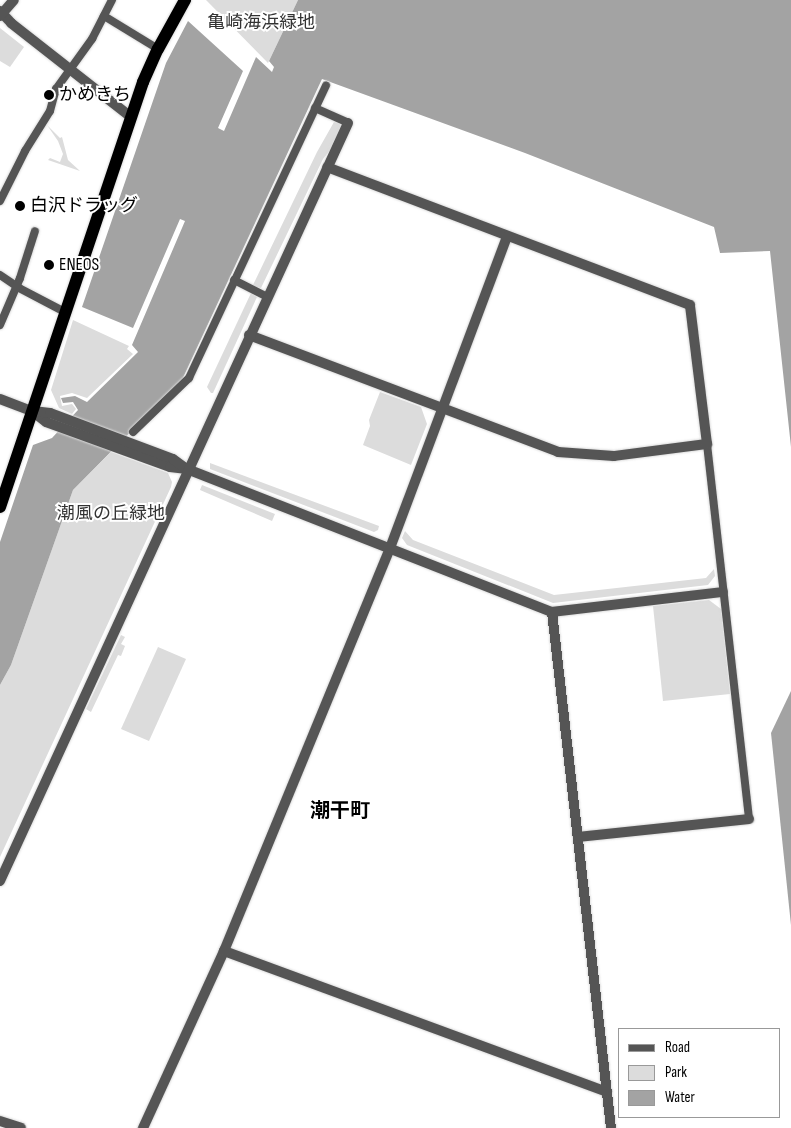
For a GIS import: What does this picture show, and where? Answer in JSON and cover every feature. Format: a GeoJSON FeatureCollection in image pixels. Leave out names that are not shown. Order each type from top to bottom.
{"type":"FeatureCollection","features":[{"type":"Feature","properties":{"kind":"highway"},"geometry":{"type":"LineString","coordinates":[[0,507],[131,116],[158,49],[185,0]]}},
{"type":"Feature","properties":{"kind":"street"},"geometry":{"type":"LineString","coordinates":[[14,0],[1,13],[11,23],[131,116]]}},
{"type":"Feature","properties":{"kind":"street"},"geometry":{"type":"LineString","coordinates":[[0,201],[25,151],[50,112],[56,89],[92,39],[112,0]]}},
{"type":"Feature","properties":{"kind":"street"},"geometry":{"type":"LineString","coordinates":[[104,16],[158,49]]}},
{"type":"Feature","properties":{"kind":"street"},"geometry":{"type":"LineString","coordinates":[[133,432],[189,378],[326,85]]}},
{"type":"Feature","properties":{"kind":"street"},"geometry":{"type":"LineString","coordinates":[[0,881],[187,469],[348,123],[315,108]]}},
{"type":"Feature","properties":{"kind":"street"},"geometry":{"type":"LineString","coordinates":[[327,167],[690,305],[749,819],[578,837]]}},
{"type":"Feature","properties":{"kind":"street"},"geometry":{"type":"LineString","coordinates":[[0,325],[35,231]]}},
{"type":"Feature","properties":{"kind":"street"},"geometry":{"type":"LineString","coordinates":[[143,1128],[224,951],[390,548],[507,236]]}},
{"type":"Feature","properties":{"kind":"street"},"geometry":{"type":"LineString","coordinates":[[0,275],[17,283],[64,312]]}},
{"type":"Feature","properties":{"kind":"street"},"geometry":{"type":"LineString","coordinates":[[234,280],[267,297]]}},
{"type":"Feature","properties":{"kind":"street"},"geometry":{"type":"LineString","coordinates":[[249,335],[540,446],[576,455],[614,456],[707,444]]}},
{"type":"Feature","properties":{"kind":"street"},"geometry":{"type":"LineString","coordinates":[[0,399],[123,445],[170,467],[187,469],[552,612],[723,592]]}},
{"type":"Feature","properties":{"kind":"street"},"geometry":{"type":"LineString","coordinates":[[552,612],[611,1128]]}},
{"type":"Feature","properties":{"kind":"street"},"geometry":{"type":"LineString","coordinates":[[224,951],[607,1092]]}},
{"type":"Feature","properties":{"kind":"street"},"geometry":{"type":"LineString","coordinates":[[0,1120],[21,1128]]}},
{"type":"Feature","properties":{"kind":"green space","name":"亀崎海浜緑地"},"geometry":{"type":"Polygon","coordinates":[[[206,0],[298,0],[268,63],[206,0]]]}},
{"type":"Feature","properties":{"kind":"green space"},"geometry":{"type":"Polygon","coordinates":[[[0,28],[24,47],[10,67],[0,61],[0,28]]]}},
{"type":"Feature","properties":{"kind":"green space"},"geometry":{"type":"Polygon","coordinates":[[[334,122],[339,123],[341,126],[331,149],[323,159],[261,288],[256,287],[253,285],[317,152],[334,122]]]}},
{"type":"Feature","properties":{"kind":"green space"},"geometry":{"type":"Polygon","coordinates":[[[47,125],[60,138],[62,137],[68,160],[80,171],[48,160],[50,158],[60,162],[63,154],[58,141],[47,125]]]}},
{"type":"Feature","properties":{"kind":"green space"},"geometry":{"type":"Polygon","coordinates":[[[251,293],[257,297],[213,393],[211,393],[207,387],[251,293]]]}},
{"type":"Feature","properties":{"kind":"green space"},"geometry":{"type":"Polygon","coordinates":[[[73,320],[129,346],[127,349],[133,354],[87,398],[72,393],[60,396],[62,406],[72,404],[76,409],[72,414],[59,408],[51,390],[73,320]]]}},
{"type":"Feature","properties":{"kind":"green space"},"geometry":{"type":"Polygon","coordinates":[[[380,392],[421,407],[427,424],[411,465],[363,445],[370,426],[369,420],[380,392]]]}},
{"type":"Feature","properties":{"kind":"green space","name":"潮風の丘緑地"},"geometry":{"type":"Polygon","coordinates":[[[111,452],[168,473],[172,482],[171,487],[0,857],[0,685],[11,665],[73,490],[111,452]]]}},
{"type":"Feature","properties":{"kind":"green space"},"geometry":{"type":"Polygon","coordinates":[[[210,463],[379,526],[378,530],[374,532],[210,469],[210,463]]]}},
{"type":"Feature","properties":{"kind":"green space"},"geometry":{"type":"Polygon","coordinates":[[[202,485],[275,514],[272,521],[200,490],[202,485]]]}},
{"type":"Feature","properties":{"kind":"green space"},"geometry":{"type":"Polygon","coordinates":[[[405,531],[413,540],[554,595],[706,578],[714,569],[715,576],[708,585],[553,603],[407,545],[402,538],[405,531]]]}},
{"type":"Feature","properties":{"kind":"green space"},"geometry":{"type":"Polygon","coordinates":[[[709,600],[721,609],[730,694],[663,701],[653,606],[709,600]]]}},
{"type":"Feature","properties":{"kind":"green space"},"geometry":{"type":"Polygon","coordinates":[[[121,635],[125,637],[121,644],[125,646],[121,656],[118,655],[91,712],[86,709],[121,635]]]}},
{"type":"Feature","properties":{"kind":"green space"},"geometry":{"type":"Polygon","coordinates":[[[158,647],[186,659],[149,741],[121,729],[158,647]]]}},
{"type":"Feature","properties":{"kind":"water"},"geometry":{"type":"Polygon","coordinates":[[[298,0],[791,0],[791,447],[770,251],[720,253],[714,227],[525,153],[322,79],[182,380],[73,490],[11,665],[0,685],[0,542],[33,445],[52,438],[78,410],[73,402],[63,403],[61,398],[75,396],[87,402],[138,352],[132,345],[185,221],[180,219],[133,328],[82,307],[166,63],[188,21],[243,71],[218,128],[224,131],[256,57],[272,72],[274,67],[269,61],[298,0]]]}},
{"type":"Feature","properties":{"kind":"water"},"geometry":{"type":"Polygon","coordinates":[[[791,691],[791,925],[771,733],[791,691]]]}},
{"type":"Feature","properties":{"kind":"place","name":"かめきち"},"geometry":{"type":"Point","coordinates":[49,95]}},
{"type":"Feature","properties":{"kind":"place","name":"白沢ドラッグ"},"geometry":{"type":"Point","coordinates":[20,206]}},
{"type":"Feature","properties":{"kind":"place","name":"ENEOS"},"geometry":{"type":"Point","coordinates":[49,265]}},
{"type":"Feature","properties":{"kind":"district","name":"潮干町"},"geometry":{"type":"Point","coordinates":[340,811]}}]}
